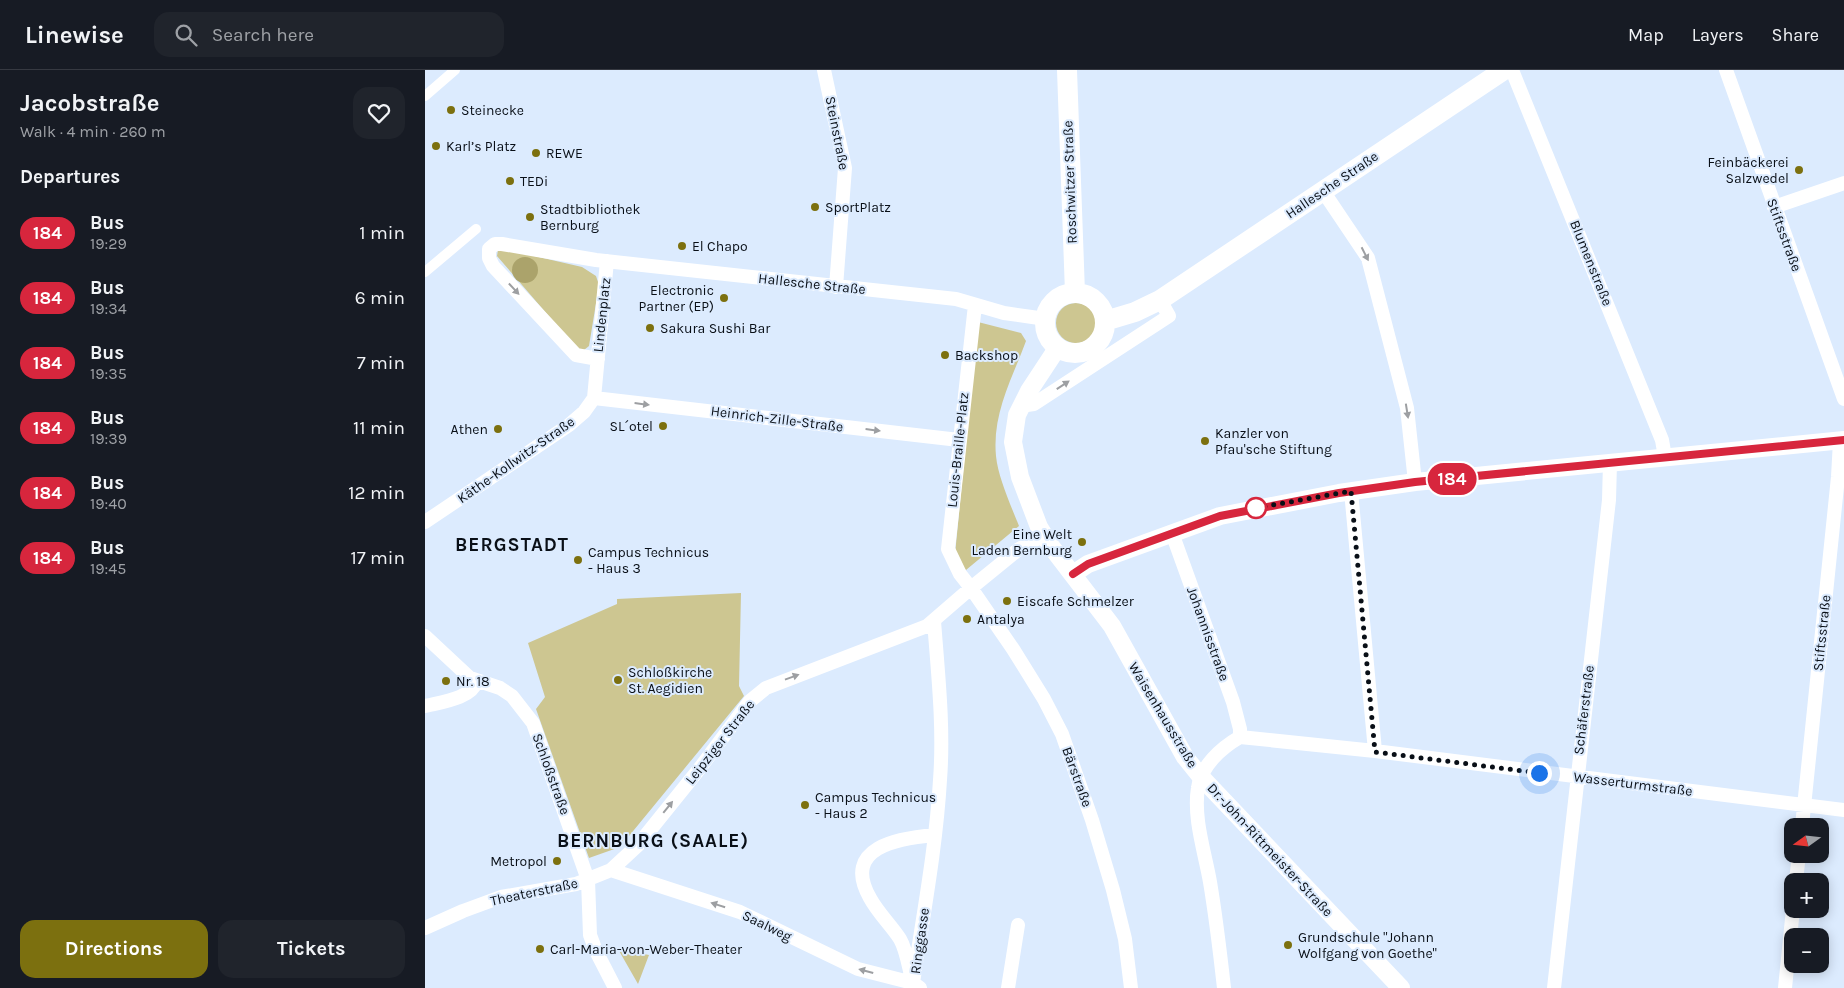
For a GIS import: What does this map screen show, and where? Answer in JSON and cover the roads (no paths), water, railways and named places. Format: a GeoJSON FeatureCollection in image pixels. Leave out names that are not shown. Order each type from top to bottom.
{"type":"FeatureCollection","features":[{"type":"Feature","properties":{"kind":"main road","name":"Roschwitzer Straße"},"geometry":{"type":"LineString","coordinates":[[1067,70],[1075,293]]}},
{"type":"Feature","properties":{"kind":"main road","name":"Hallesche Straße"},"geometry":{"type":"LineString","coordinates":[[1105,321],[1135,312],[1160,300],[1502,71]]}},
{"type":"Feature","properties":{"kind":"main road"},"geometry":{"type":"LineString","coordinates":[[1075,293],[1088,296],[1095,301],[1103,312],[1105,321],[1101,337],[1090,349],[1074,353],[1058,347],[1048,335],[1046,319],[1048,311],[1055,301],[1066,294],[1075,293]]}},
{"type":"Feature","properties":{"kind":"street"},"geometry":{"type":"LineString","coordinates":[[425,96],[455,70]]}},
{"type":"Feature","properties":{"kind":"street","name":"Steinstraße"},"geometry":{"type":"LineString","coordinates":[[824,70],[845,168],[836,287]]}},
{"type":"Feature","properties":{"kind":"street","name":"Stiftsstraße"},"geometry":{"type":"LineString","coordinates":[[1726,70],[1844,399]]}},
{"type":"Feature","properties":{"kind":"street","name":"Blumenstraße"},"geometry":{"type":"LineString","coordinates":[[1502,71],[1658,431],[1665,457]]}},
{"type":"Feature","properties":{"kind":"street"},"geometry":{"type":"LineString","coordinates":[[1774,207],[1844,183]]}},
{"type":"Feature","properties":{"kind":"street"},"geometry":{"type":"LineString","coordinates":[[1323,191],[1365,253],[1369,264],[1407,408],[1415,482]]}},
{"type":"Feature","properties":{"kind":"street"},"geometry":{"type":"LineString","coordinates":[[425,272],[475,229]]}},
{"type":"Feature","properties":{"kind":"street","name":"Lindenplatz"},"geometry":{"type":"LineString","coordinates":[[495,244],[502,244],[607,261],[597,359],[576,356],[493,266],[489,258],[489,249],[495,244]]}},
{"type":"Feature","properties":{"kind":"street","name":"Hallesche Straße"},"geometry":{"type":"LineString","coordinates":[[607,261],[956,299],[1016,315],[1046,319]]}},
{"type":"Feature","properties":{"kind":"street"},"geometry":{"type":"LineString","coordinates":[[1020,406],[1034,404],[1169,316],[1160,300]]}},
{"type":"Feature","properties":{"kind":"street","name":"Louis-Braille-Platz"},"geometry":{"type":"LineString","coordinates":[[971,588],[960,574],[948,549],[975,305]]}},
{"type":"Feature","properties":{"kind":"street"},"geometry":{"type":"LineString","coordinates":[[1058,347],[1020,406],[1014,431],[1014,454],[1020,477],[1044,535],[1073,574],[1088,564],[1220,516],[1351,491],[1415,482],[1842,440]]}},
{"type":"Feature","properties":{"kind":"street"},"geometry":{"type":"LineString","coordinates":[[594,398],[597,359]]}},
{"type":"Feature","properties":{"kind":"street","name":"Heinrich-Zille-Straße"},"geometry":{"type":"LineString","coordinates":[[594,398],[959,440]]}},
{"type":"Feature","properties":{"kind":"street","name":"Käthe-Kollwitz-Straße"},"geometry":{"type":"LineString","coordinates":[[425,522],[569,425],[584,412],[594,398]]}},
{"type":"Feature","properties":{"kind":"street","name":"Stiftsstraße"},"geometry":{"type":"LineString","coordinates":[[1803,818],[1842,440]]}},
{"type":"Feature","properties":{"kind":"street","name":"Schäferstraße"},"geometry":{"type":"LineString","coordinates":[[1554,988],[1576,777],[1610,491],[1610,463]]}},
{"type":"Feature","properties":{"kind":"street"},"geometry":{"type":"LineString","coordinates":[[1351,491],[1375,752]]}},
{"type":"Feature","properties":{"kind":"street","name":"Johannisstraße"},"geometry":{"type":"LineString","coordinates":[[1172,533],[1233,702],[1241,729],[1240,737]]}},
{"type":"Feature","properties":{"kind":"street"},"geometry":{"type":"LineString","coordinates":[[934,621],[1019,549],[1044,535]]}},
{"type":"Feature","properties":{"kind":"street","name":"Waisenhausstraße"},"geometry":{"type":"LineString","coordinates":[[1073,574],[1112,626],[1185,757],[1201,777],[1197,789],[1199,820],[1218,930],[1224,988]]}},
{"type":"Feature","properties":{"kind":"street","name":"Bärstraße"},"geometry":{"type":"LineString","coordinates":[[971,588],[1019,657],[1044,699],[1061,734],[1092,820],[1113,890],[1125,939],[1131,988]]}},
{"type":"Feature","properties":{"kind":"street","name":"Ringgasse"},"geometry":{"type":"LineString","coordinates":[[917,986],[941,779],[941,729],[934,621]]}},
{"type":"Feature","properties":{"kind":"street","name":"Leipziger Straße"},"geometry":{"type":"LineString","coordinates":[[589,880],[611,870],[638,845],[700,768],[750,701],[766,688],[916,631],[934,621]]}},
{"type":"Feature","properties":{"kind":"street","name":"Schloßstraße"},"geometry":{"type":"LineString","coordinates":[[425,636],[470,678],[477,682],[500,688],[512,696],[533,723],[589,880],[591,936],[595,951],[615,988]]}},
{"type":"Feature","properties":{"kind":"street"},"geometry":{"type":"LineString","coordinates":[[425,706],[463,695],[471,690],[477,682]]}},
{"type":"Feature","properties":{"kind":"street"},"geometry":{"type":"LineString","coordinates":[[1201,777],[1221,751],[1240,737]]}},
{"type":"Feature","properties":{"kind":"street","name":"Wasserturmstraße"},"geometry":{"type":"LineString","coordinates":[[1240,737],[1844,810]]}},
{"type":"Feature","properties":{"kind":"street","name":"Dr.-John-Rittmeister-Straße"},"geometry":{"type":"LineString","coordinates":[[1201,777],[1401,988]]}},
{"type":"Feature","properties":{"kind":"street","name":"Ringgasse"},"geometry":{"type":"LineString","coordinates":[[917,986],[901,940],[869,896],[864,884],[863,872],[870,855],[884,844],[906,838],[935,835]]}},
{"type":"Feature","properties":{"kind":"street","name":"Saalweg"},"geometry":{"type":"LineString","coordinates":[[611,870],[739,912],[858,969],[917,986]]}},
{"type":"Feature","properties":{"kind":"street","name":"Theaterstraße"},"geometry":{"type":"LineString","coordinates":[[425,928],[463,910],[501,897],[589,880]]}},
{"type":"Feature","properties":{"kind":"street"},"geometry":{"type":"LineString","coordinates":[[1785,988],[1792,918]]}},
{"type":"Feature","properties":{"kind":"street"},"geometry":{"type":"LineString","coordinates":[[1008,988],[1018,925]]}},
{"type":"Feature","properties":{"kind":"place","name":"Steinecke"},"geometry":{"type":"Point","coordinates":[451,110]}},
{"type":"Feature","properties":{"kind":"place","name":"Karl’s Platz"},"geometry":{"type":"Point","coordinates":[436,146]}},
{"type":"Feature","properties":{"kind":"place","name":"REWE"},"geometry":{"type":"Point","coordinates":[536,153]}},
{"type":"Feature","properties":{"kind":"place","name":"Feinbäckerei Salzwedel"},"geometry":{"type":"Point","coordinates":[1799,170]}},
{"type":"Feature","properties":{"kind":"place","name":"TEDi"},"geometry":{"type":"Point","coordinates":[510,181]}},
{"type":"Feature","properties":{"kind":"place","name":"SportPlatz"},"geometry":{"type":"Point","coordinates":[815,207]}},
{"type":"Feature","properties":{"kind":"place","name":"Stadtbibliothek Bernburg"},"geometry":{"type":"Point","coordinates":[530,217]}},
{"type":"Feature","properties":{"kind":"place","name":"El Chapo"},"geometry":{"type":"Point","coordinates":[682,246]}},
{"type":"Feature","properties":{"kind":"place","name":"Electronic Partner (EP)"},"geometry":{"type":"Point","coordinates":[724,298]}},
{"type":"Feature","properties":{"kind":"place","name":"Sakura Sushi Bar"},"geometry":{"type":"Point","coordinates":[650,328]}},
{"type":"Feature","properties":{"kind":"place","name":"Backshop"},"geometry":{"type":"Point","coordinates":[945,355]}},
{"type":"Feature","properties":{"kind":"place","name":"SL´otel"},"geometry":{"type":"Point","coordinates":[663,426]}},
{"type":"Feature","properties":{"kind":"place","name":"Athen"},"geometry":{"type":"Point","coordinates":[498,429]}},
{"type":"Feature","properties":{"kind":"place","name":"Kanzler von Pfau'sche Stiftung"},"geometry":{"type":"Point","coordinates":[1205,441]}},
{"type":"Feature","properties":{"kind":"place","name":"Eine Welt Laden Bernburg"},"geometry":{"type":"Point","coordinates":[1082,542]}},
{"type":"Feature","properties":{"kind":"place","name":"Campus Technicus - Haus 3"},"geometry":{"type":"Point","coordinates":[578,560]}},
{"type":"Feature","properties":{"kind":"place","name":"Eiscafe Schmelzer"},"geometry":{"type":"Point","coordinates":[1007,601]}},
{"type":"Feature","properties":{"kind":"place","name":"Antalya"},"geometry":{"type":"Point","coordinates":[967,619]}},
{"type":"Feature","properties":{"kind":"place","name":"Schloßkirche St. Aegidien"},"geometry":{"type":"Point","coordinates":[618,680]}},
{"type":"Feature","properties":{"kind":"place","name":"Nr. 18"},"geometry":{"type":"Point","coordinates":[446,681]}},
{"type":"Feature","properties":{"kind":"place","name":"Campus Technicus - Haus 2"},"geometry":{"type":"Point","coordinates":[805,805]}},
{"type":"Feature","properties":{"kind":"place","name":"Metropol"},"geometry":{"type":"Point","coordinates":[557,861]}},
{"type":"Feature","properties":{"kind":"place","name":"Grundschule \"Johann Wolfgang von Goethe\""},"geometry":{"type":"Point","coordinates":[1288,945]}},
{"type":"Feature","properties":{"kind":"place","name":"Carl-Maria-von-Weber-Theater"},"geometry":{"type":"Point","coordinates":[540,949]}},
{"type":"Feature","properties":{"kind":"district","name":"BERGSTADT"},"geometry":{"type":"Point","coordinates":[512,545]}},
{"type":"Feature","properties":{"kind":"district","name":"BERNBURG (SAALE)"},"geometry":{"type":"Point","coordinates":[653,841]}}]}
